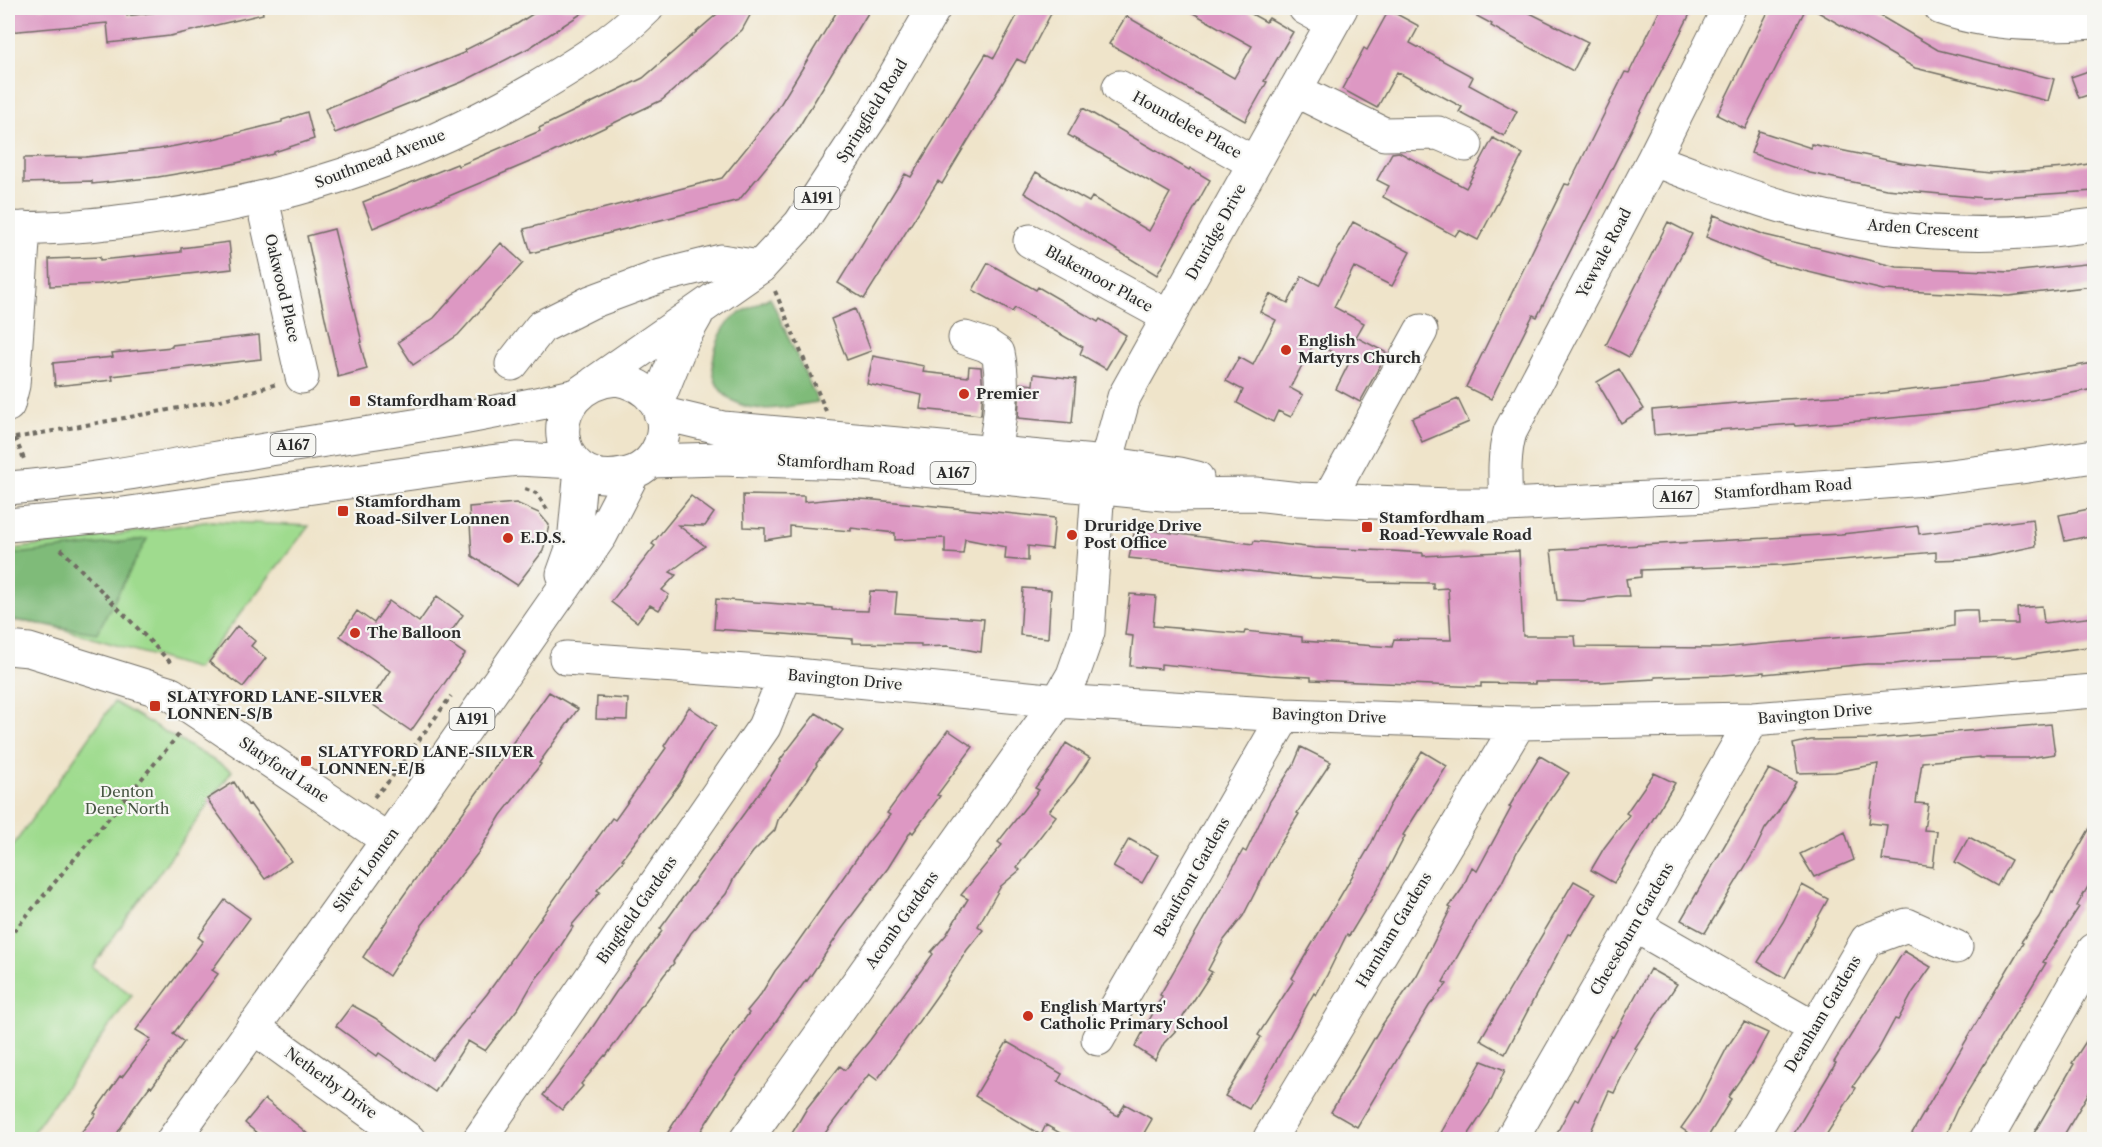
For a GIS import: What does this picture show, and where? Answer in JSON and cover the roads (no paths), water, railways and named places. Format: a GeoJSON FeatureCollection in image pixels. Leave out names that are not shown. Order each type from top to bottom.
{"type":"FeatureCollection","features":[{"type":"Feature","properties":{"kind":"street","name":"Southmead Avenue"},"geometry":{"type":"LineString","coordinates":[[16,228],[102,224],[184,213],[262,199],[342,177],[436,140],[497,110],[574,66],[624,30],[647,8]]}},
{"type":"Feature","properties":{"kind":"street","name":"Springfield Road"},"geometry":{"type":"LineString","coordinates":[[585,389],[760,267],[800,224],[872,115],[934,8]]}},
{"type":"Feature","properties":{"kind":"street","name":"Yewvale Road"},"geometry":{"type":"LineString","coordinates":[[1506,505],[1505,462],[1506,445],[1510,432],[1653,160],[1729,8]]}},
{"type":"Feature","properties":{"kind":"street"},"geometry":{"type":"LineString","coordinates":[[1941,8],[1962,15],[2005,22],[2064,25],[2094,22]]}},
{"type":"Feature","properties":{"kind":"street","name":"Druridge Drive"},"geometry":{"type":"LineString","coordinates":[[1102,475],[1124,397],[1295,90],[1326,13]]}},
{"type":"Feature","properties":{"kind":"street","name":"Houndelee Place"},"geometry":{"type":"LineString","coordinates":[[1119,87],[1254,163]]}},
{"type":"Feature","properties":{"kind":"street"},"geometry":{"type":"LineString","coordinates":[[1295,90],[1384,134],[1438,133],[1466,145]]}},
{"type":"Feature","properties":{"kind":"street","name":"Arden Crescent"},"geometry":{"type":"LineString","coordinates":[[1653,160],[1802,212],[1865,225],[1920,232],[1992,234],[2053,231],[2094,225]]}},
{"type":"Feature","properties":{"kind":"street","name":"Oakwood Place"},"geometry":{"type":"LineString","coordinates":[[262,199],[302,377]]}},
{"type":"Feature","properties":{"kind":"street"},"geometry":{"type":"LineString","coordinates":[[9,418],[13,385],[16,228]]}},
{"type":"Feature","properties":{"kind":"street","name":"Blakemoor Place"},"geometry":{"type":"LineString","coordinates":[[1030,241],[1169,317]]}},
{"type":"Feature","properties":{"kind":"street"},"geometry":{"type":"LineString","coordinates":[[512,364],[541,327],[591,302],[662,276],[721,261],[760,267]]}},
{"type":"Feature","properties":{"kind":"street","name":"Springfield Road"},"geometry":{"type":"LineString","coordinates":[[659,408],[683,339],[698,312]]}},
{"type":"Feature","properties":{"kind":"street"},"geometry":{"type":"LineString","coordinates":[[1328,500],[1421,331]]}},
{"type":"Feature","properties":{"kind":"street"},"geometry":{"type":"LineString","coordinates":[[965,338],[986,345],[998,353],[1002,369],[1000,416],[994,452]]}},
{"type":"Feature","properties":{"kind":"street"},"geometry":{"type":"LineString","coordinates":[[8,525],[127,513],[490,462],[528,459],[577,465],[592,474],[606,476],[642,467],[662,438],[663,425],[659,408],[639,386],[616,379],[585,389],[566,413],[563,424],[565,446],[577,465]]}},
{"type":"Feature","properties":{"kind":"street","name":"A167"},"geometry":{"type":"LineString","coordinates":[[8,488],[42,486],[467,417],[585,389]]}},
{"type":"Feature","properties":{"kind":"street","name":"Stamfordham Road"},"geometry":{"type":"LineString","coordinates":[[659,408],[693,422],[723,428],[994,452],[1102,475]]}},
{"type":"Feature","properties":{"kind":"street","name":"Stamfordham Road"},"geometry":{"type":"LineString","coordinates":[[642,467],[719,459],[1102,475],[1180,474],[1255,494],[1299,499],[1506,505],[1710,495],[1926,479],[2094,456]]}},
{"type":"Feature","properties":{"kind":"street","name":"Silver Lonnen"},"geometry":{"type":"LineString","coordinates":[[555,598],[574,543],[577,465]]}},
{"type":"Feature","properties":{"kind":"street","name":"Silver Lonnen"},"geometry":{"type":"LineString","coordinates":[[173,1140],[388,840],[601,535],[642,467]]}},
{"type":"Feature","properties":{"kind":"street","name":"Acomb Gardens"},"geometry":{"type":"LineString","coordinates":[[746,1140],[1058,701],[1073,675],[1088,632],[1102,475]]}},
{"type":"Feature","properties":{"kind":"street","name":"Slatyford Lane"},"geometry":{"type":"LineString","coordinates":[[8,648],[29,651],[171,694],[388,840]]}},
{"type":"Feature","properties":{"kind":"street","name":"Bavington Drive"},"geometry":{"type":"LineString","coordinates":[[566,658],[786,675],[1058,701],[1285,715],[1519,723],[1753,719],[2094,691]]}},
{"type":"Feature","properties":{"kind":"street","name":"Bingfield Gardens"},"geometry":{"type":"LineString","coordinates":[[479,1140],[764,727],[786,675]]}},
{"type":"Feature","properties":{"kind":"street","name":"Beaufront Gardens"},"geometry":{"type":"LineString","coordinates":[[1098,1039],[1285,715]]}},
{"type":"Feature","properties":{"kind":"street","name":"Cheeseburn Gardens"},"geometry":{"type":"LineString","coordinates":[[1511,1140],[1753,719]]}},
{"type":"Feature","properties":{"kind":"street","name":"Harnham Gardens"},"geometry":{"type":"LineString","coordinates":[[1270,1138],[1519,723]]}},
{"type":"Feature","properties":{"kind":"street","name":"Deanham Gardens"},"geometry":{"type":"LineString","coordinates":[[1749,1140],[1867,940],[1907,925],[1956,947]]}},
{"type":"Feature","properties":{"kind":"street"},"geometry":{"type":"LineString","coordinates":[[1634,926],[1814,1028]]}},
{"type":"Feature","properties":{"kind":"street"},"geometry":{"type":"LineString","coordinates":[[1986,1140],[2094,950]]}},
{"type":"Feature","properties":{"kind":"street","name":"Netherby Drive"},"geometry":{"type":"LineString","coordinates":[[253,1027],[410,1140]]}},
{"type":"Feature","properties":{"kind":"place","name":"English Martyrs Church"},"geometry":{"type":"Point","coordinates":[1286,350]}},
{"type":"Feature","properties":{"kind":"place","name":"Premier"},"geometry":{"type":"Point","coordinates":[964,394]}},
{"type":"Feature","properties":{"kind":"place","name":"Stamfordham Road"},"geometry":{"type":"Point","coordinates":[355,401]}},
{"type":"Feature","properties":{"kind":"place","name":"Stamfordham Road-Silver Lonnen"},"geometry":{"type":"Point","coordinates":[343,511]}},
{"type":"Feature","properties":{"kind":"place","name":"Stamfordham Road-Yewvale Road"},"geometry":{"type":"Point","coordinates":[1367,527]}},
{"type":"Feature","properties":{"kind":"place","name":"Druridge Drive Post Office"},"geometry":{"type":"Point","coordinates":[1072,535]}},
{"type":"Feature","properties":{"kind":"place","name":"E.D.S."},"geometry":{"type":"Point","coordinates":[508,538]}},
{"type":"Feature","properties":{"kind":"place","name":"The Balloon"},"geometry":{"type":"Point","coordinates":[355,633]}},
{"type":"Feature","properties":{"kind":"place","name":"SLATYFORD LANE-SILVER LONNEN-S/B"},"geometry":{"type":"Point","coordinates":[155,706]}},
{"type":"Feature","properties":{"kind":"place","name":"SLATYFORD LANE-SILVER LONNEN-E/B"},"geometry":{"type":"Point","coordinates":[306,761]}},
{"type":"Feature","properties":{"kind":"place","name":"English Martyrs' Catholic Primary School"},"geometry":{"type":"Point","coordinates":[1028,1016]}},
{"type":"Feature","properties":{"kind":"park label","name":"Denton Dene North"},"geometry":{"type":"Point","coordinates":[127,800]}}]}
